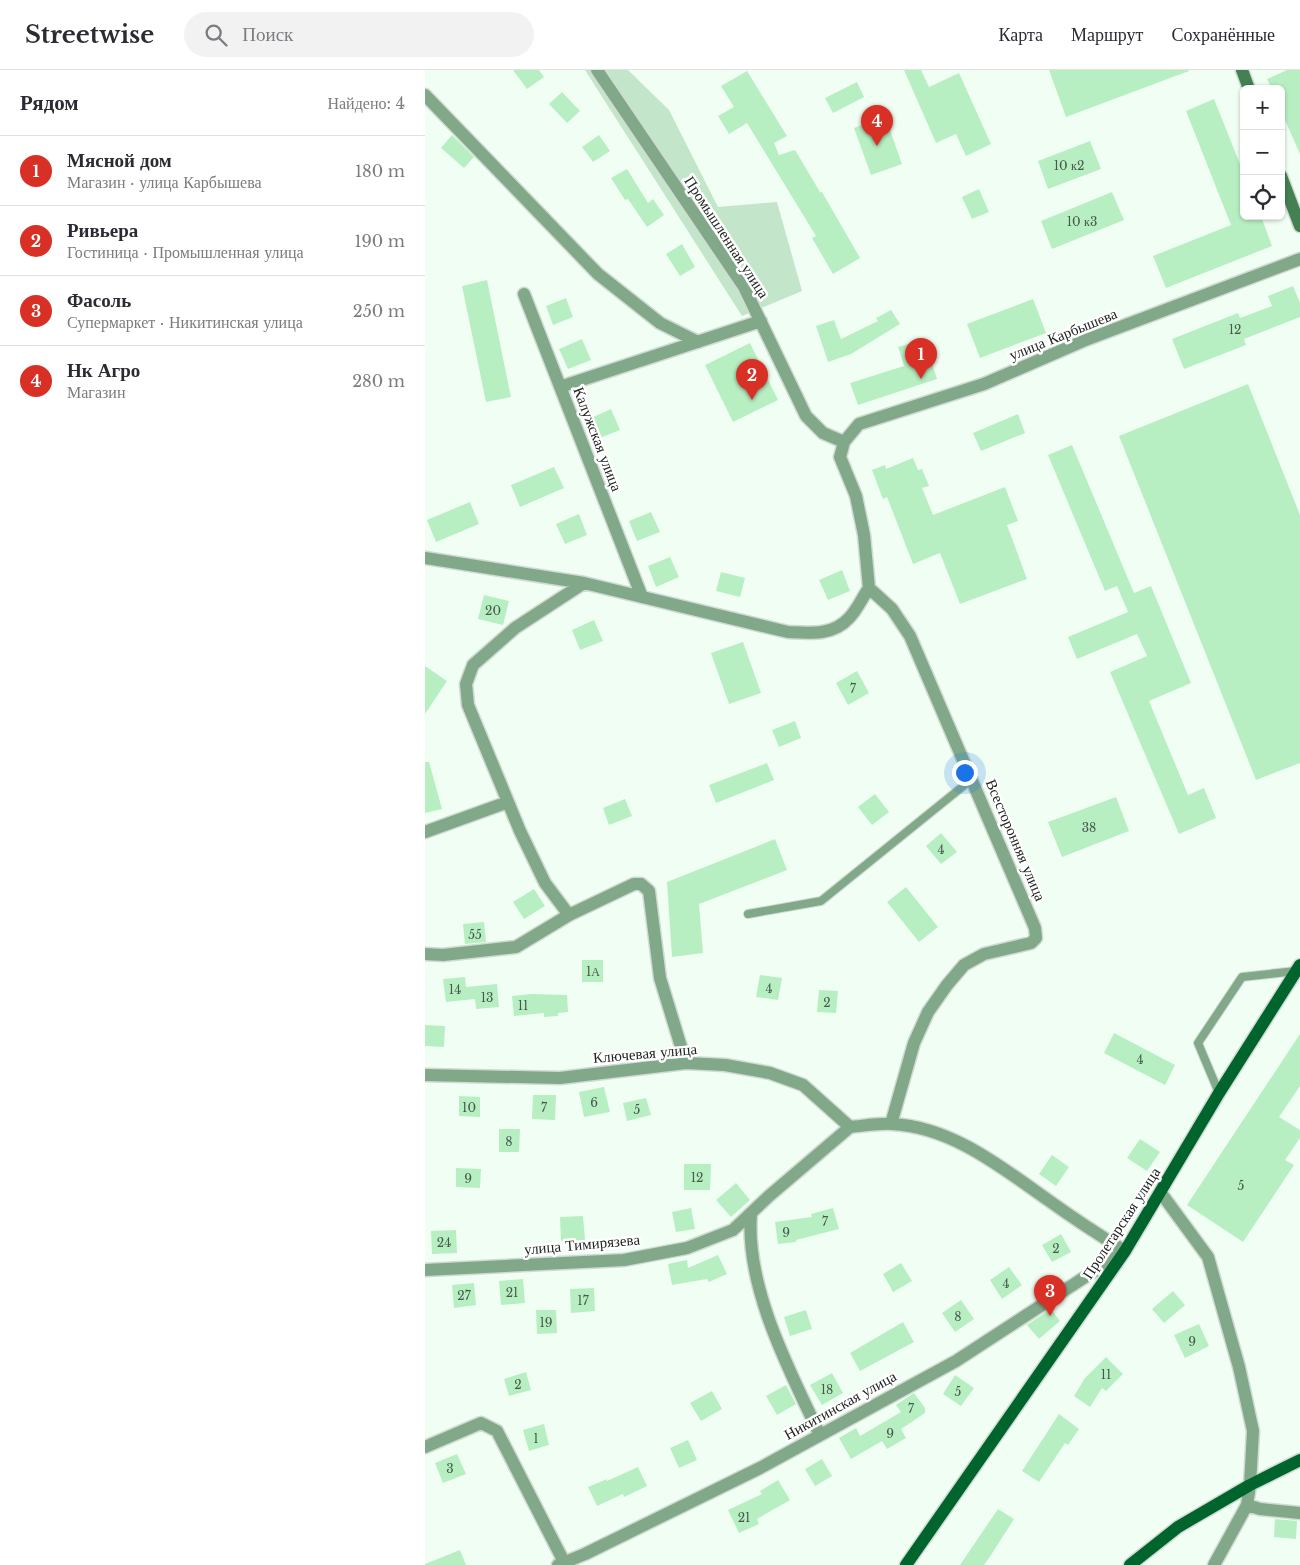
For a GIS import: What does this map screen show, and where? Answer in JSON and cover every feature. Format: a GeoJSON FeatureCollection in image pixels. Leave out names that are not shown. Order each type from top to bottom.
{"type":"FeatureCollection","features":[{"type":"Feature","properties":{"kind":"main road"},"geometry":{"type":"LineString","coordinates":[[1242,70],[1248,85]]}},
{"type":"Feature","properties":{"kind":"main road"},"geometry":{"type":"LineString","coordinates":[[1285,187],[1300,226]]}},
{"type":"Feature","properties":{"kind":"main road","name":"Пролетарская улица"},"geometry":{"type":"LineString","coordinates":[[906,1565],[1125,1251],[1219,1093],[1298,968]]}},
{"type":"Feature","properties":{"kind":"main road"},"geometry":{"type":"LineString","coordinates":[[1130,1565],[1177,1527],[1250,1484],[1300,1460]]}},
{"type":"Feature","properties":{"kind":"street","name":"Промышленная улица"},"geometry":{"type":"LineString","coordinates":[[597,70],[744,287],[807,416],[823,433],[843,442]]}},
{"type":"Feature","properties":{"kind":"street"},"geometry":{"type":"LineString","coordinates":[[425,96],[598,274],[660,323],[698,342]]}},
{"type":"Feature","properties":{"kind":"street","name":"улица Карбышева"},"geometry":{"type":"LineString","coordinates":[[843,442],[859,424],[984,384],[1083,341],[1300,259]]}},
{"type":"Feature","properties":{"kind":"street","name":"Калужская улица"},"geometry":{"type":"LineString","coordinates":[[524,294],[642,597]]}},
{"type":"Feature","properties":{"kind":"street"},"geometry":{"type":"LineString","coordinates":[[560,386],[761,321]]}},
{"type":"Feature","properties":{"kind":"street"},"geometry":{"type":"LineString","coordinates":[[425,558],[584,584],[788,632],[811,634],[832,630],[849,619],[869,588],[864,535],[856,496],[840,457],[843,442]]}},
{"type":"Feature","properties":{"kind":"street"},"geometry":{"type":"LineString","coordinates":[[569,915],[545,883],[508,802],[468,705],[466,684],[473,665],[515,628],[584,584]]}},
{"type":"Feature","properties":{"kind":"street","name":"Всесторонняя улица"},"geometry":{"type":"LineString","coordinates":[[869,588],[892,609],[911,636],[1035,928],[1036,938],[1031,943],[985,954],[964,966],[947,985],[928,1012],[914,1043],[891,1124]]}},
{"type":"Feature","properties":{"kind":"street"},"geometry":{"type":"LineString","coordinates":[[425,832],[508,802]]}},
{"type":"Feature","properties":{"kind":"street"},"geometry":{"type":"LineString","coordinates":[[425,954],[443,955],[517,947],[569,915],[635,884],[641,884],[649,891],[660,978],[686,1063]]}},
{"type":"Feature","properties":{"kind":"street","name":"Ключевая улица"},"geometry":{"type":"LineString","coordinates":[[425,1075],[560,1078],[686,1063],[725,1065],[770,1073],[803,1085],[850,1127]]}},
{"type":"Feature","properties":{"kind":"street"},"geometry":{"type":"LineString","coordinates":[[850,1127],[891,1124],[943,1135],[975,1151],[1125,1251]]}},
{"type":"Feature","properties":{"kind":"street","name":"улица Тимирязева"},"geometry":{"type":"LineString","coordinates":[[425,1270],[624,1260],[687,1248],[733,1230],[769,1196],[850,1127]]}},
{"type":"Feature","properties":{"kind":"street"},"geometry":{"type":"LineString","coordinates":[[1161,1193],[1207,1257],[1239,1367],[1253,1431],[1247,1505],[1215,1565]]}},
{"type":"Feature","properties":{"kind":"street"},"geometry":{"type":"LineString","coordinates":[[751,1214],[749,1234],[757,1285],[785,1363],[820,1435]]}},
{"type":"Feature","properties":{"kind":"street","name":"Никитинская улица"},"geometry":{"type":"LineString","coordinates":[[561,1564],[587,1559],[760,1468],[956,1361],[1125,1251]]}},
{"type":"Feature","properties":{"kind":"street"},"geometry":{"type":"LineString","coordinates":[[425,1447],[481,1423],[497,1431],[561,1564]]}},
{"type":"Feature","properties":{"kind":"street"},"geometry":{"type":"LineString","coordinates":[[1247,1505],[1260,1510],[1300,1513]]}},
{"type":"Feature","properties":{"kind":"lane"},"geometry":{"type":"LineString","coordinates":[[748,914],[821,901],[972,779]]}},
{"type":"Feature","properties":{"kind":"lane"},"geometry":{"type":"LineString","coordinates":[[1219,1093],[1198,1043],[1242,977],[1298,968]]}},
{"type":"Feature","properties":{"kind":"green space"},"geometry":{"type":"Polygon","coordinates":[[[585,70],[628,70],[669,110],[718,207],[777,202],[802,291],[742,316],[585,70]]]}},
{"type":"Feature","properties":{"kind":"building"},"geometry":{"type":"Polygon","coordinates":[[[513,70],[539,70],[544,77],[527,89],[513,70]]]}},
{"type":"Feature","properties":{"kind":"building"},"geometry":{"type":"Polygon","coordinates":[[[904,70],[921,70],[929,87],[959,73],[991,144],[966,156],[956,134],[936,143],[904,70]]]}},
{"type":"Feature","properties":{"kind":"building"},"geometry":{"type":"Polygon","coordinates":[[[1049,70],[1189,70],[1189,71],[1066,117],[1049,70]]]}},
{"type":"Feature","properties":{"kind":"building"},"geometry":{"type":"Polygon","coordinates":[[[1287,70],[1300,70],[1300,154],[1285,120],[1285,85],[1270,85],[1267,79],[1287,70]]]}},
{"type":"Feature","properties":{"kind":"building"},"geometry":{"type":"Polygon","coordinates":[[[747,71],[787,136],[774,143],[779,155],[795,150],[860,258],[833,274],[812,238],[816,236],[747,123],[729,134],[718,116],[734,107],[721,86],[747,71]]]}},
{"type":"Feature","properties":{"kind":"building"},"geometry":{"type":"Polygon","coordinates":[[[857,82],[864,97],[833,113],[825,98],[857,82]]]}},
{"type":"Feature","properties":{"kind":"building"},"geometry":{"type":"Polygon","coordinates":[[[562,92],[580,111],[567,123],[549,104],[562,92]]]}},
{"type":"Feature","properties":{"kind":"building"},"geometry":{"type":"Polygon","coordinates":[[[1214,99],[1240,164],[1240,220],[1262,220],[1272,246],[1166,288],[1153,256],[1231,225],[1186,111],[1214,99]]]}},
{"type":"Feature","properties":{"kind":"building"},"geometry":{"type":"Polygon","coordinates":[[[885,116],[902,164],[871,175],[854,128],[885,116]]]}},
{"type":"Feature","properties":{"kind":"building"},"geometry":{"type":"Polygon","coordinates":[[[452,135],[474,157],[464,168],[441,148],[452,135]]]}},
{"type":"Feature","properties":{"kind":"building"},"geometry":{"type":"Polygon","coordinates":[[[599,135],[610,151],[593,162],[582,147],[599,135]]]}},
{"type":"Feature","properties":{"kind":"building"},"geometry":{"type":"Polygon","coordinates":[[[1090,141],[1101,169],[1048,189],[1038,161],[1090,141]]]}},
{"type":"Feature","properties":{"kind":"building"},"geometry":{"type":"Polygon","coordinates":[[[627,169],[648,203],[653,199],[664,215],[647,227],[628,199],[625,200],[611,178],[627,169]]]}},
{"type":"Feature","properties":{"kind":"building"},"geometry":{"type":"Polygon","coordinates":[[[979,189],[989,212],[972,219],[962,197],[979,189]]]}},
{"type":"Feature","properties":{"kind":"building"},"geometry":{"type":"Polygon","coordinates":[[[1112,192],[1124,220],[1052,249],[1041,221],[1112,192]]]}},
{"type":"Feature","properties":{"kind":"building"},"geometry":{"type":"Polygon","coordinates":[[[682,244],[695,267],[680,276],[666,254],[682,244]]]}},
{"type":"Feature","properties":{"kind":"building"},"geometry":{"type":"Polygon","coordinates":[[[487,280],[511,397],[486,402],[462,286],[487,280]]]}},
{"type":"Feature","properties":{"kind":"building"},"geometry":{"type":"Polygon","coordinates":[[[1293,286],[1300,303],[1300,317],[1244,339],[1246,345],[1184,369],[1172,339],[1238,313],[1240,318],[1272,306],[1268,296],[1293,286]]]}},
{"type":"Feature","properties":{"kind":"building"},"geometry":{"type":"Polygon","coordinates":[[[566,298],[573,317],[553,325],[546,306],[566,298]]]}},
{"type":"Feature","properties":{"kind":"building"},"geometry":{"type":"Polygon","coordinates":[[[1033,299],[1046,333],[980,358],[967,324],[1033,299]]]}},
{"type":"Feature","properties":{"kind":"building"},"geometry":{"type":"Polygon","coordinates":[[[891,310],[900,324],[851,354],[828,362],[816,326],[834,320],[841,339],[878,321],[876,318],[891,310]]]}},
{"type":"Feature","properties":{"kind":"building"},"geometry":{"type":"Polygon","coordinates":[[[582,339],[591,360],[568,369],[559,349],[582,339]]]}},
{"type":"Feature","properties":{"kind":"building"},"geometry":{"type":"Polygon","coordinates":[[[924,339],[937,379],[858,405],[850,383],[904,366],[898,347],[924,339]]]}},
{"type":"Feature","properties":{"kind":"building"},"geometry":{"type":"Polygon","coordinates":[[[750,343],[778,400],[733,422],[705,365],[750,343]]]}},
{"type":"Feature","properties":{"kind":"building"},"geometry":{"type":"Polygon","coordinates":[[[1248,384],[1300,515],[1300,763],[1256,780],[1119,436],[1248,384]]]}},
{"type":"Feature","properties":{"kind":"building"},"geometry":{"type":"Polygon","coordinates":[[[611,409],[620,430],[597,439],[589,419],[611,409]]]}},
{"type":"Feature","properties":{"kind":"building"},"geometry":{"type":"Polygon","coordinates":[[[1018,414],[1025,433],[981,451],[973,433],[1018,414]]]}},
{"type":"Feature","properties":{"kind":"building"},"geometry":{"type":"Polygon","coordinates":[[[1072,445],[1134,593],[1151,586],[1191,683],[1149,701],[1188,795],[1204,788],[1216,818],[1179,834],[1110,672],[1147,656],[1137,634],[1077,659],[1068,637],[1128,612],[1117,586],[1105,591],[1048,455],[1072,445]]]}},
{"type":"Feature","properties":{"kind":"building"},"geometry":{"type":"Polygon","coordinates":[[[913,458],[918,470],[922,469],[929,486],[922,488],[933,515],[1005,487],[1018,521],[1007,525],[1027,579],[960,604],[940,553],[913,564],[887,497],[883,499],[872,470],[885,465],[886,469],[913,458]]]}},
{"type":"Feature","properties":{"kind":"building"},"geometry":{"type":"Polygon","coordinates":[[[554,467],[564,488],[520,507],[511,485],[554,467]]]}},
{"type":"Feature","properties":{"kind":"building"},"geometry":{"type":"Polygon","coordinates":[[[470,502],[479,524],[436,542],[427,520],[470,502]]]}},
{"type":"Feature","properties":{"kind":"building"},"geometry":{"type":"Polygon","coordinates":[[[651,512],[660,532],[637,541],[629,521],[651,512]]]}},
{"type":"Feature","properties":{"kind":"building"},"geometry":{"type":"Polygon","coordinates":[[[579,514],[587,535],[565,544],[556,524],[579,514]]]}},
{"type":"Feature","properties":{"kind":"building"},"geometry":{"type":"Polygon","coordinates":[[[670,557],[679,577],[656,587],[648,566],[670,557]]]}},
{"type":"Feature","properties":{"kind":"building"},"geometry":{"type":"Polygon","coordinates":[[[842,570],[850,591],[828,600],[819,580],[842,570]]]}},
{"type":"Feature","properties":{"kind":"building"},"geometry":{"type":"Polygon","coordinates":[[[721,572],[745,578],[740,597],[716,591],[721,572]]]}},
{"type":"Feature","properties":{"kind":"building"},"geometry":{"type":"Polygon","coordinates":[[[484,595],[509,601],[503,625],[478,619],[484,595]]]}},
{"type":"Feature","properties":{"kind":"building"},"geometry":{"type":"Polygon","coordinates":[[[594,620],[603,641],[580,650],[572,630],[594,620]]]}},
{"type":"Feature","properties":{"kind":"building"},"geometry":{"type":"Polygon","coordinates":[[[743,642],[761,693],[729,704],[711,653],[743,642]]]}},
{"type":"Feature","properties":{"kind":"building"},"geometry":{"type":"Polygon","coordinates":[[[425,666],[447,681],[425,714],[425,666]]]}},
{"type":"Feature","properties":{"kind":"building"},"geometry":{"type":"Polygon","coordinates":[[[857,671],[869,693],[848,705],[836,683],[857,671]]]}},
{"type":"Feature","properties":{"kind":"building"},"geometry":{"type":"Polygon","coordinates":[[[795,721],[801,738],[779,747],[772,730],[795,721]]]}},
{"type":"Feature","properties":{"kind":"building"},"geometry":{"type":"Polygon","coordinates":[[[425,762],[429,762],[442,809],[425,813],[425,762]]]}},
{"type":"Feature","properties":{"kind":"building"},"geometry":{"type":"Polygon","coordinates":[[[767,763],[774,780],[716,803],[709,785],[767,763]]]}},
{"type":"Feature","properties":{"kind":"building"},"geometry":{"type":"Polygon","coordinates":[[[875,794],[889,812],[872,825],[858,807],[875,794]]]}},
{"type":"Feature","properties":{"kind":"building"},"geometry":{"type":"Polygon","coordinates":[[[1116,797],[1129,831],[1062,857],[1048,822],[1116,797]]]}},
{"type":"Feature","properties":{"kind":"building"},"geometry":{"type":"Polygon","coordinates":[[[625,799],[632,816],[609,825],[603,808],[625,799]]]}},
{"type":"Feature","properties":{"kind":"building"},"geometry":{"type":"Polygon","coordinates":[[[941,833],[957,852],[941,864],[926,846],[941,833]]]}},
{"type":"Feature","properties":{"kind":"building"},"geometry":{"type":"Polygon","coordinates":[[[775,839],[787,870],[699,904],[703,953],[672,957],[667,882],[775,839]]]}},
{"type":"Feature","properties":{"kind":"building"},"geometry":{"type":"Polygon","coordinates":[[[906,887],[938,927],[919,942],[887,902],[906,887]]]}},
{"type":"Feature","properties":{"kind":"building"},"geometry":{"type":"Polygon","coordinates":[[[534,889],[545,906],[524,919],[513,902],[534,889]]]}},
{"type":"Feature","properties":{"kind":"building"},"geometry":{"type":"Polygon","coordinates":[[[484,922],[486,942],[465,944],[463,924],[484,922]]]}},
{"type":"Feature","properties":{"kind":"building"},"geometry":{"type":"Polygon","coordinates":[[[582,960],[603,960],[603,982],[582,982],[582,960]]]}},
{"type":"Feature","properties":{"kind":"building"},"geometry":{"type":"Polygon","coordinates":[[[760,975],[782,978],[778,1000],[756,997],[760,975]]]}},
{"type":"Feature","properties":{"kind":"building"},"geometry":{"type":"Polygon","coordinates":[[[465,977],[466,987],[497,984],[499,1007],[476,1009],[475,999],[446,1002],[443,979],[465,977]]]}},
{"type":"Feature","properties":{"kind":"building"},"geometry":{"type":"Polygon","coordinates":[[[819,990],[838,991],[836,1013],[817,1012],[819,990]]]}},
{"type":"Feature","properties":{"kind":"building"},"geometry":{"type":"Polygon","coordinates":[[[532,994],[567,995],[568,1012],[558,1013],[558,1016],[544,1017],[544,1013],[514,1016],[512,996],[532,994]]]}},
{"type":"Feature","properties":{"kind":"building"},"geometry":{"type":"Polygon","coordinates":[[[425,1025],[445,1026],[444,1047],[425,1046],[425,1025]]]}},
{"type":"Feature","properties":{"kind":"building"},"geometry":{"type":"Polygon","coordinates":[[[1114,1033],[1175,1065],[1165,1085],[1104,1053],[1114,1033]]]}},
{"type":"Feature","properties":{"kind":"building"},"geometry":{"type":"Polygon","coordinates":[[[1300,1034],[1300,1086],[1279,1117],[1300,1130],[1300,1138],[1285,1160],[1294,1165],[1243,1242],[1187,1205],[1300,1034]]]}},
{"type":"Feature","properties":{"kind":"building"},"geometry":{"type":"Polygon","coordinates":[[[604,1087],[610,1112],[584,1117],[579,1092],[604,1087]]]}},
{"type":"Feature","properties":{"kind":"building"},"geometry":{"type":"Polygon","coordinates":[[[533,1095],[556,1095],[555,1120],[532,1119],[533,1095]]]}},
{"type":"Feature","properties":{"kind":"building"},"geometry":{"type":"Polygon","coordinates":[[[459,1096],[480,1097],[480,1117],[459,1116],[459,1096]]]}},
{"type":"Feature","properties":{"kind":"building"},"geometry":{"type":"Polygon","coordinates":[[[646,1098],[651,1115],[627,1121],[623,1103],[646,1098]]]}},
{"type":"Feature","properties":{"kind":"building"},"geometry":{"type":"Polygon","coordinates":[[[499,1129],[520,1129],[519,1152],[499,1152],[499,1129]]]}},
{"type":"Feature","properties":{"kind":"building"},"geometry":{"type":"Polygon","coordinates":[[[1140,1139],[1160,1152],[1147,1171],[1127,1158],[1140,1139]]]}},
{"type":"Feature","properties":{"kind":"building"},"geometry":{"type":"Polygon","coordinates":[[[1052,1155],[1069,1167],[1056,1186],[1039,1174],[1052,1155]]]}},
{"type":"Feature","properties":{"kind":"building"},"geometry":{"type":"Polygon","coordinates":[[[684,1164],[711,1164],[710,1190],[684,1190],[684,1164]]]}},
{"type":"Feature","properties":{"kind":"building"},"geometry":{"type":"Polygon","coordinates":[[[456,1168],[481,1169],[480,1188],[456,1187],[456,1168]]]}},
{"type":"Feature","properties":{"kind":"building"},"geometry":{"type":"Polygon","coordinates":[[[736,1183],[750,1200],[731,1217],[716,1200],[736,1183]]]}},
{"type":"Feature","properties":{"kind":"building"},"geometry":{"type":"Polygon","coordinates":[[[691,1208],[695,1229],[676,1232],[672,1212],[691,1208]]]}},
{"type":"Feature","properties":{"kind":"building"},"geometry":{"type":"Polygon","coordinates":[[[833,1208],[839,1229],[796,1240],[796,1242],[778,1244],[775,1222],[812,1217],[811,1214],[833,1208]]]}},
{"type":"Feature","properties":{"kind":"building"},"geometry":{"type":"Polygon","coordinates":[[[583,1216],[585,1240],[561,1241],[560,1217],[583,1216]]]}},
{"type":"Feature","properties":{"kind":"building"},"geometry":{"type":"Polygon","coordinates":[[[456,1230],[457,1253],[432,1254],[431,1231],[456,1230]]]}},
{"type":"Feature","properties":{"kind":"building"},"geometry":{"type":"Polygon","coordinates":[[[1061,1234],[1071,1252],[1052,1262],[1042,1245],[1061,1234]]]}},
{"type":"Feature","properties":{"kind":"building"},"geometry":{"type":"Polygon","coordinates":[[[718,1255],[727,1274],[709,1282],[707,1279],[672,1285],[668,1264],[687,1260],[688,1268],[718,1255]]]}},
{"type":"Feature","properties":{"kind":"building"},"geometry":{"type":"Polygon","coordinates":[[[901,1263],[912,1281],[893,1292],[883,1274],[901,1263]]]}},
{"type":"Feature","properties":{"kind":"building"},"geometry":{"type":"Polygon","coordinates":[[[1009,1267],[1022,1285],[1002,1299],[990,1280],[1009,1267]]]}},
{"type":"Feature","properties":{"kind":"building"},"geometry":{"type":"Polygon","coordinates":[[[523,1279],[525,1303],[501,1305],[499,1281],[523,1279]]]}},
{"type":"Feature","properties":{"kind":"building"},"geometry":{"type":"Polygon","coordinates":[[[474,1283],[476,1305],[454,1308],[452,1285],[474,1283]]]}},
{"type":"Feature","properties":{"kind":"building"},"geometry":{"type":"Polygon","coordinates":[[[594,1288],[595,1311],[571,1313],[570,1289],[594,1288]]]}},
{"type":"Feature","properties":{"kind":"building"},"geometry":{"type":"Polygon","coordinates":[[[1173,1291],[1185,1305],[1164,1323],[1152,1309],[1173,1291]]]}},
{"type":"Feature","properties":{"kind":"building"},"geometry":{"type":"Polygon","coordinates":[[[961,1300],[974,1319],[955,1332],[942,1313],[961,1300]]]}},
{"type":"Feature","properties":{"kind":"building"},"geometry":{"type":"Polygon","coordinates":[[[1051,1309],[1060,1321],[1039,1339],[1027,1325],[1051,1309]]]}},
{"type":"Feature","properties":{"kind":"building"},"geometry":{"type":"Polygon","coordinates":[[[536,1310],[556,1310],[557,1333],[537,1334],[536,1310]]]}},
{"type":"Feature","properties":{"kind":"building"},"geometry":{"type":"Polygon","coordinates":[[[806,1310],[812,1329],[790,1336],[784,1317],[806,1310]]]}},
{"type":"Feature","properties":{"kind":"building"},"geometry":{"type":"Polygon","coordinates":[[[903,1322],[914,1342],[860,1371],[850,1353],[903,1322]]]}},
{"type":"Feature","properties":{"kind":"building"},"geometry":{"type":"Polygon","coordinates":[[[1199,1324],[1209,1346],[1185,1358],[1174,1335],[1199,1324]]]}},
{"type":"Feature","properties":{"kind":"building"},"geometry":{"type":"Polygon","coordinates":[[[1106,1357],[1123,1374],[1106,1391],[1102,1388],[1090,1407],[1074,1396],[1085,1378],[1106,1357]]]}},
{"type":"Feature","properties":{"kind":"building"},"geometry":{"type":"Polygon","coordinates":[[[526,1372],[531,1390],[509,1396],[504,1379],[526,1372]]]}},
{"type":"Feature","properties":{"kind":"building"},"geometry":{"type":"Polygon","coordinates":[[[832,1373],[843,1393],[822,1405],[810,1385],[832,1373]]]}},
{"type":"Feature","properties":{"kind":"building"},"geometry":{"type":"Polygon","coordinates":[[[955,1375],[974,1388],[961,1406],[943,1394],[955,1375]]]}},
{"type":"Feature","properties":{"kind":"building"},"geometry":{"type":"Polygon","coordinates":[[[786,1385],[796,1404],[777,1415],[766,1396],[786,1385]]]}},
{"type":"Feature","properties":{"kind":"building"},"geometry":{"type":"Polygon","coordinates":[[[712,1391],[722,1409],[701,1421],[690,1403],[712,1391]]]}},
{"type":"Feature","properties":{"kind":"building"},"geometry":{"type":"Polygon","coordinates":[[[914,1393],[925,1408],[925,1413],[901,1429],[906,1438],[887,1449],[882,1441],[851,1459],[839,1438],[856,1428],[860,1436],[901,1412],[896,1405],[914,1393]]]}},
{"type":"Feature","properties":{"kind":"building"},"geometry":{"type":"Polygon","coordinates":[[[1059,1414],[1079,1429],[1068,1445],[1065,1443],[1039,1482],[1022,1471],[1059,1414]]]}},
{"type":"Feature","properties":{"kind":"building"},"geometry":{"type":"Polygon","coordinates":[[[544,1424],[549,1445],[529,1451],[523,1430],[544,1424]]]}},
{"type":"Feature","properties":{"kind":"building"},"geometry":{"type":"Polygon","coordinates":[[[688,1440],[697,1460],[679,1468],[670,1448],[688,1440]]]}},
{"type":"Feature","properties":{"kind":"building"},"geometry":{"type":"Polygon","coordinates":[[[457,1454],[466,1474],[443,1483],[435,1463],[457,1454]]]}},
{"type":"Feature","properties":{"kind":"building"},"geometry":{"type":"Polygon","coordinates":[[[822,1459],[832,1476],[815,1486],[805,1469],[822,1459]]]}},
{"type":"Feature","properties":{"kind":"building"},"geometry":{"type":"Polygon","coordinates":[[[638,1467],[647,1486],[624,1497],[623,1494],[597,1506],[588,1487],[638,1467]]]}},
{"type":"Feature","properties":{"kind":"building"},"geometry":{"type":"Polygon","coordinates":[[[778,1480],[790,1500],[757,1519],[759,1524],[739,1533],[728,1510],[762,1494],[760,1491],[778,1480]]]}},
{"type":"Feature","properties":{"kind":"building"},"geometry":{"type":"Polygon","coordinates":[[[998,1509],[1014,1519],[991,1555],[984,1565],[960,1565],[998,1509]]]}},
{"type":"Feature","properties":{"kind":"building"},"geometry":{"type":"Polygon","coordinates":[[[1275,1519],[1297,1521],[1296,1539],[1274,1537],[1275,1519]]]}},
{"type":"Feature","properties":{"kind":"building"},"geometry":{"type":"Polygon","coordinates":[[[460,1550],[466,1565],[425,1565],[425,1564],[460,1550]]]}},
{"type":"Feature","properties":{"kind":"place","name":"Нк Агро"},"geometry":{"type":"Point","coordinates":[877,146]}},
{"type":"Feature","properties":{"kind":"place","name":"Мясной дом"},"geometry":{"type":"Point","coordinates":[921,379]}},
{"type":"Feature","properties":{"kind":"place","name":"Ривьера"},"geometry":{"type":"Point","coordinates":[752,400]}},
{"type":"Feature","properties":{"kind":"place","name":"Фасоль"},"geometry":{"type":"Point","coordinates":[1050,1316]}}]}
